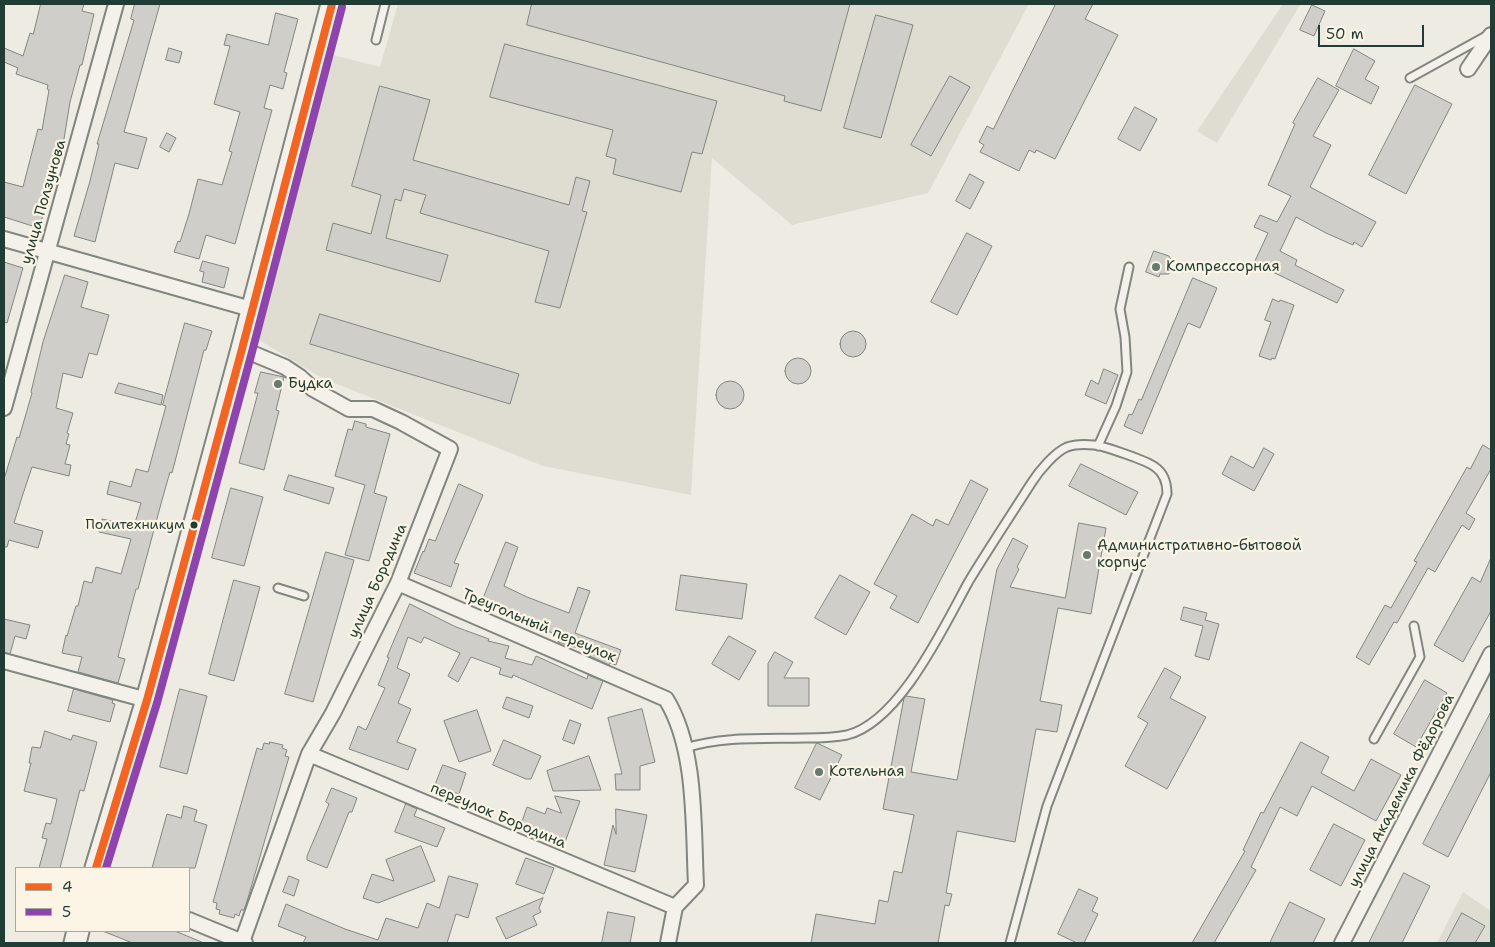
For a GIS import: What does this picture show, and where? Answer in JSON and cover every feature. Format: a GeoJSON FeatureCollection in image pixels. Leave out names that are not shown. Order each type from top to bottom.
{"type":"FeatureCollection","features":[{"type":"Feature","properties":{"kind":"main road"},"geometry":{"type":"LineString","coordinates":[[96,867],[147,700],[242,349],[329,4]]}},
{"type":"Feature","properties":{"kind":"street","name":"улица Ползунова"},"geometry":{"type":"LineString","coordinates":[[4,408],[116,4]]}},
{"type":"Feature","properties":{"kind":"street"},"geometry":{"type":"LineString","coordinates":[[1468,69],[1491,34]]}},
{"type":"Feature","properties":{"kind":"street"},"geometry":{"type":"LineString","coordinates":[[4,239],[251,309]]}},
{"type":"Feature","properties":{"kind":"street","name":"улица Бородина"},"geometry":{"type":"LineString","coordinates":[[242,349],[285,367],[313,389],[349,409],[373,409],[450,449],[398,582],[333,713],[309,754],[243,943]]}},
{"type":"Feature","properties":{"kind":"street","name":"Треугольный переулок"},"geometry":{"type":"LineString","coordinates":[[398,582],[666,699],[675,712],[685,748]]}},
{"type":"Feature","properties":{"kind":"street","name":"улица Академика Фёдорова"},"geometry":{"type":"LineString","coordinates":[[1342,943],[1491,654]]}},
{"type":"Feature","properties":{"kind":"street"},"geometry":{"type":"LineString","coordinates":[[4,661],[147,700]]}},
{"type":"Feature","properties":{"kind":"street"},"geometry":{"type":"LineString","coordinates":[[668,943],[675,907],[696,885],[691,781],[685,748]]}},
{"type":"Feature","properties":{"kind":"street","name":"переулок Бородина"},"geometry":{"type":"LineString","coordinates":[[309,754],[675,907]]}},
{"type":"Feature","properties":{"kind":"street"},"geometry":{"type":"LineString","coordinates":[[190,920],[243,943]]}},
{"type":"Feature","properties":{"kind":"lane"},"geometry":{"type":"LineString","coordinates":[[376,40],[385,4]]}},
{"type":"Feature","properties":{"kind":"lane"},"geometry":{"type":"LineString","coordinates":[[1410,78],[1491,34]]}},
{"type":"Feature","properties":{"kind":"lane"},"geometry":{"type":"LineString","coordinates":[[1098,446],[1116,406],[1127,372],[1125,337],[1120,309],[1129,267]]}},
{"type":"Feature","properties":{"kind":"lane"},"geometry":{"type":"LineString","coordinates":[[685,748],[700,743],[733,739],[827,738],[846,735],[871,723],[885,712],[921,665],[970,580],[1040,469],[1066,448],[1078,445],[1098,446],[1155,467],[1164,479],[1167,486],[1167,494],[1047,806],[1010,943]]}},
{"type":"Feature","properties":{"kind":"lane"},"geometry":{"type":"LineString","coordinates":[[278,588],[304,596]]}},
{"type":"Feature","properties":{"kind":"lane"},"geometry":{"type":"LineString","coordinates":[[1374,739],[1420,657],[1414,626]]}},
{"type":"Feature","properties":{"kind":"shaded area"},"geometry":{"type":"Polygon","coordinates":[[[398,4],[1029,4],[928,193],[792,225],[712,158],[691,495],[543,466],[322,378],[254,337],[333,55],[380,67],[398,4]]]}},
{"type":"Feature","properties":{"kind":"shaded area"},"geometry":{"type":"Polygon","coordinates":[[[1283,4],[1300,5],[1217,143],[1197,131],[1283,4]]]}},
{"type":"Feature","properties":{"kind":"shaded area"},"geometry":{"type":"Polygon","coordinates":[[[1463,892],[1491,911],[1491,943],[1437,943],[1463,892]]]}},
{"type":"Feature","properties":{"kind":"building"},"geometry":{"type":"Polygon","coordinates":[[[41,4],[84,4],[82,11],[94,14],[82,65],[80,65],[70,102],[64,139],[59,156],[53,155],[47,177],[54,179],[39,228],[4,217],[4,182],[23,187],[38,129],[42,130],[49,90],[47,89],[48,85],[16,74],[18,68],[4,62],[4,48],[23,56],[30,33],[33,34],[41,4]]]}},
{"type":"Feature","properties":{"kind":"building"},"geometry":{"type":"Polygon","coordinates":[[[135,4],[160,4],[124,132],[147,138],[138,169],[115,163],[95,242],[74,236],[90,181],[99,144],[97,144],[134,20],[131,19],[135,4]]]}},
{"type":"Feature","properties":{"kind":"building"},"geometry":{"type":"Polygon","coordinates":[[[532,4],[850,4],[821,111],[784,101],[785,96],[527,25],[532,4]]]}},
{"type":"Feature","properties":{"kind":"building"},"geometry":{"type":"Polygon","coordinates":[[[1056,4],[1093,4],[1085,19],[1118,35],[1055,159],[1036,150],[1035,153],[1029,150],[1019,171],[980,152],[984,145],[979,142],[987,126],[993,129],[1056,4]]]}},
{"type":"Feature","properties":{"kind":"building"},"geometry":{"type":"Polygon","coordinates":[[[1312,5],[1325,11],[1314,36],[1300,30],[1312,5]]]}},
{"type":"Feature","properties":{"kind":"building"},"geometry":{"type":"Polygon","coordinates":[[[276,13],[298,19],[284,72],[287,73],[283,89],[270,85],[264,108],[272,110],[235,244],[206,235],[199,259],[174,252],[178,241],[180,242],[198,179],[222,185],[232,152],[229,151],[240,112],[214,104],[230,46],[224,45],[227,34],[268,45],[276,13]]]}},
{"type":"Feature","properties":{"kind":"building"},"geometry":{"type":"Polygon","coordinates":[[[876,15],[913,25],[881,138],[844,128],[876,15]]]}},
{"type":"Feature","properties":{"kind":"building"},"geometry":{"type":"Polygon","coordinates":[[[505,44],[717,101],[702,154],[692,152],[681,192],[613,174],[616,159],[606,156],[613,130],[490,97],[505,44]]]}},
{"type":"Feature","properties":{"kind":"building"},"geometry":{"type":"Polygon","coordinates":[[[169,48],[182,52],[179,63],[166,60],[169,48]]]}},
{"type":"Feature","properties":{"kind":"building"},"geometry":{"type":"Polygon","coordinates":[[[1354,49],[1375,61],[1365,79],[1379,87],[1371,104],[1336,86],[1354,49]]]}},
{"type":"Feature","properties":{"kind":"building"},"geometry":{"type":"Polygon","coordinates":[[[950,76],[970,87],[931,156],[911,145],[950,76]]]}},
{"type":"Feature","properties":{"kind":"building"},"geometry":{"type":"Polygon","coordinates":[[[1318,78],[1339,90],[1313,136],[1331,145],[1310,187],[1376,222],[1362,247],[1354,242],[1353,245],[1326,233],[1296,217],[1280,251],[1297,260],[1295,265],[1344,290],[1337,303],[1254,263],[1268,233],[1254,227],[1260,215],[1277,222],[1291,196],[1268,185],[1295,124],[1293,123],[1318,78]]]}},
{"type":"Feature","properties":{"kind":"building"},"geometry":{"type":"Polygon","coordinates":[[[1415,85],[1452,104],[1406,194],[1369,175],[1415,85]]]}},
{"type":"Feature","properties":{"kind":"building"},"geometry":{"type":"Polygon","coordinates":[[[380,86],[430,100],[413,160],[569,205],[576,177],[590,181],[582,211],[587,212],[560,308],[535,302],[549,251],[420,213],[426,195],[404,189],[401,201],[395,199],[386,238],[448,255],[440,282],[326,250],[333,223],[371,234],[381,195],[352,186],[380,86]]]}},
{"type":"Feature","properties":{"kind":"building"},"geometry":{"type":"Polygon","coordinates":[[[1135,107],[1157,119],[1140,151],[1118,139],[1135,107]]]}},
{"type":"Feature","properties":{"kind":"building"},"geometry":{"type":"Polygon","coordinates":[[[167,133],[176,138],[169,152],[160,147],[167,133]]]}},
{"type":"Feature","properties":{"kind":"building"},"geometry":{"type":"Polygon","coordinates":[[[970,174],[984,182],[970,209],[956,201],[970,174]]]}},
{"type":"Feature","properties":{"kind":"building"},"geometry":{"type":"Polygon","coordinates":[[[967,233],[992,246],[957,315],[931,302],[967,233]]]}},
{"type":"Feature","properties":{"kind":"building","name":"Компрессорная"},"geometry":{"type":"Polygon","coordinates":[[[1154,251],[1169,256],[1172,262],[1169,274],[1160,274],[1159,277],[1146,272],[1154,251]]]}},
{"type":"Feature","properties":{"kind":"building"},"geometry":{"type":"Polygon","coordinates":[[[203,261],[229,268],[224,288],[202,282],[204,272],[200,271],[203,261]]]}},
{"type":"Feature","properties":{"kind":"building"},"geometry":{"type":"Polygon","coordinates":[[[4,262],[23,268],[7,323],[4,322],[4,262]]]}},
{"type":"Feature","properties":{"kind":"building"},"geometry":{"type":"Polygon","coordinates":[[[65,275],[88,282],[81,307],[109,315],[97,355],[89,353],[82,378],[63,373],[56,408],[73,413],[66,444],[70,445],[65,464],[71,465],[69,476],[32,467],[14,523],[43,531],[38,548],[9,540],[7,547],[4,547],[4,479],[17,437],[19,438],[32,393],[43,342],[65,275]]]}},
{"type":"Feature","properties":{"kind":"building"},"geometry":{"type":"Polygon","coordinates":[[[1193,278],[1217,288],[1200,328],[1188,323],[1142,434],[1124,426],[1129,414],[1132,415],[1139,399],[1141,400],[1193,278]]]}},
{"type":"Feature","properties":{"kind":"building"},"geometry":{"type":"Polygon","coordinates":[[[1273,299],[1294,305],[1275,359],[1272,358],[1271,360],[1259,356],[1271,322],[1265,320],[1273,299]]]}},
{"type":"Feature","properties":{"kind":"building"},"geometry":{"type":"Polygon","coordinates":[[[320,314],[519,374],[510,404],[310,344],[320,314]]]}},
{"type":"Feature","properties":{"kind":"building"},"geometry":{"type":"Polygon","coordinates":[[[185,323],[212,331],[206,350],[204,350],[172,473],[170,472],[138,589],[136,589],[118,657],[125,659],[118,683],[78,672],[82,657],[62,653],[66,635],[76,606],[78,606],[84,581],[92,583],[96,567],[121,574],[131,539],[99,532],[102,519],[134,526],[141,503],[107,494],[110,481],[131,487],[136,469],[148,472],[166,406],[163,405],[185,323]]]}},
{"type":"Feature","properties":{"kind":"building"},"geometry":{"type":"Polygon","coordinates":[[[853,331],[862,335],[866,344],[862,353],[853,357],[844,353],[840,344],[844,335],[853,331]]]}},
{"type":"Feature","properties":{"kind":"building"},"geometry":{"type":"Polygon","coordinates":[[[798,358],[807,362],[811,371],[807,380],[798,384],[789,380],[785,371],[789,362],[798,358]]]}},
{"type":"Feature","properties":{"kind":"building"},"geometry":{"type":"Polygon","coordinates":[[[1104,369],[1118,375],[1106,404],[1085,395],[1091,380],[1098,384],[1104,369]]]}},
{"type":"Feature","properties":{"kind":"building"},"geometry":{"type":"Polygon","coordinates":[[[261,372],[284,377],[276,410],[279,411],[264,470],[239,463],[258,393],[255,393],[261,372]]]}},
{"type":"Feature","properties":{"kind":"building"},"geometry":{"type":"Polygon","coordinates":[[[730,381],[740,385],[744,395],[740,405],[730,409],[720,405],[716,395],[720,385],[730,381]]]}},
{"type":"Feature","properties":{"kind":"building"},"geometry":{"type":"Polygon","coordinates":[[[119,383],[163,395],[161,405],[115,393],[119,383]]]}},
{"type":"Feature","properties":{"kind":"building"},"geometry":{"type":"Polygon","coordinates":[[[355,421],[366,424],[366,427],[390,434],[374,493],[387,497],[369,561],[345,555],[365,485],[335,476],[348,429],[352,430],[355,421]]]}},
{"type":"Feature","properties":{"kind":"building"},"geometry":{"type":"Polygon","coordinates":[[[1483,445],[1491,450],[1491,469],[1466,513],[1475,519],[1469,530],[1462,525],[1435,572],[1428,568],[1397,623],[1394,622],[1369,665],[1356,657],[1385,605],[1391,608],[1417,562],[1414,561],[1467,467],[1470,469],[1483,445]]]}},
{"type":"Feature","properties":{"kind":"building"},"geometry":{"type":"Polygon","coordinates":[[[1264,448],[1274,454],[1254,491],[1222,474],[1231,456],[1253,468],[1264,448]]]}},
{"type":"Feature","properties":{"kind":"building"},"geometry":{"type":"Polygon","coordinates":[[[1081,464],[1138,492],[1126,515],[1069,486],[1081,464]]]}},
{"type":"Feature","properties":{"kind":"building"},"geometry":{"type":"Polygon","coordinates":[[[289,475],[334,488],[329,504],[284,490],[289,475]]]}},
{"type":"Feature","properties":{"kind":"building"},"geometry":{"type":"Polygon","coordinates":[[[971,480],[988,489],[918,623],[890,608],[897,596],[874,584],[912,514],[933,526],[936,519],[948,525],[971,480]]]}},
{"type":"Feature","properties":{"kind":"building"},"geometry":{"type":"Polygon","coordinates":[[[459,484],[483,495],[454,563],[459,564],[451,587],[414,573],[429,539],[435,541],[459,484]]]}},
{"type":"Feature","properties":{"kind":"building"},"geometry":{"type":"Polygon","coordinates":[[[231,488],[263,497],[244,566],[212,558],[231,488]]]}},
{"type":"Feature","properties":{"kind":"building"},"geometry":{"type":"Polygon","coordinates":[[[1079,523],[1106,528],[1091,614],[1058,608],[1040,701],[1062,705],[1057,732],[1036,729],[1015,842],[957,831],[946,893],[952,894],[949,906],[945,905],[938,943],[811,943],[816,914],[875,924],[879,900],[888,902],[894,871],[902,873],[914,815],[883,809],[904,698],[906,696],[925,699],[911,772],[957,780],[997,569],[1013,538],[1028,546],[1017,567],[1019,569],[1010,587],[1065,598],[1079,523]]]}},
{"type":"Feature","properties":{"kind":"building"},"geometry":{"type":"Polygon","coordinates":[[[506,542],[518,547],[504,586],[569,613],[578,587],[590,591],[575,633],[621,650],[616,665],[610,663],[609,665],[583,653],[584,650],[558,642],[560,636],[517,619],[482,602],[506,542]]]}},
{"type":"Feature","properties":{"kind":"building"},"geometry":{"type":"Polygon","coordinates":[[[326,552],[354,560],[313,702],[285,694],[326,552]]]}},
{"type":"Feature","properties":{"kind":"building"},"geometry":{"type":"Polygon","coordinates":[[[1491,558],[1491,611],[1463,662],[1434,645],[1472,577],[1480,582],[1491,558]]]}},
{"type":"Feature","properties":{"kind":"building"},"geometry":{"type":"Polygon","coordinates":[[[681,575],[747,584],[742,619],[676,610],[681,575]]]}},
{"type":"Feature","properties":{"kind":"building"},"geometry":{"type":"Polygon","coordinates":[[[840,575],[870,592],[846,635],[815,618],[840,575]]]}},
{"type":"Feature","properties":{"kind":"building"},"geometry":{"type":"Polygon","coordinates":[[[234,580],[260,587],[234,681],[209,674],[234,580]]]}},
{"type":"Feature","properties":{"kind":"building"},"geometry":{"type":"Polygon","coordinates":[[[410,604],[456,627],[489,639],[488,641],[509,646],[505,658],[532,665],[536,656],[587,679],[588,675],[603,681],[592,709],[513,675],[512,678],[499,674],[501,668],[471,657],[458,682],[448,676],[460,653],[424,637],[421,643],[408,637],[397,668],[410,674],[398,703],[411,709],[397,742],[416,749],[408,770],[349,749],[358,726],[366,730],[385,688],[378,685],[389,658],[387,657],[410,604]]]}},
{"type":"Feature","properties":{"kind":"building"},"geometry":{"type":"Polygon","coordinates":[[[1184,607],[1207,613],[1205,620],[1219,624],[1209,660],[1195,656],[1203,626],[1181,620],[1184,607]]]}},
{"type":"Feature","properties":{"kind":"building"},"geometry":{"type":"Polygon","coordinates":[[[4,619],[30,625],[26,639],[15,636],[10,654],[4,652],[4,619]]]}},
{"type":"Feature","properties":{"kind":"building"},"geometry":{"type":"Polygon","coordinates":[[[729,636],[756,651],[739,680],[712,664],[729,636]]]}},
{"type":"Feature","properties":{"kind":"building"},"geometry":{"type":"Polygon","coordinates":[[[775,652],[793,662],[784,678],[809,678],[809,706],[768,706],[768,664],[775,652]]]}},
{"type":"Feature","properties":{"kind":"building"},"geometry":{"type":"Polygon","coordinates":[[[1165,668],[1181,677],[1170,698],[1206,717],[1167,789],[1125,766],[1148,723],[1138,717],[1165,668]]]}},
{"type":"Feature","properties":{"kind":"building"},"geometry":{"type":"Polygon","coordinates":[[[1425,680],[1447,693],[1416,747],[1394,734],[1425,680]]]}},
{"type":"Feature","properties":{"kind":"building"},"geometry":{"type":"Polygon","coordinates":[[[74,689],[113,700],[112,703],[115,704],[110,722],[68,711],[74,689]]]}},
{"type":"Feature","properties":{"kind":"building"},"geometry":{"type":"Polygon","coordinates":[[[180,689],[207,696],[187,774],[160,767],[180,689]]]}},
{"type":"Feature","properties":{"kind":"building"},"geometry":{"type":"Polygon","coordinates":[[[507,697],[533,706],[529,718],[503,708],[507,697]]]}},
{"type":"Feature","properties":{"kind":"building"},"geometry":{"type":"Polygon","coordinates":[[[642,709],[655,762],[640,766],[640,790],[616,790],[615,774],[622,774],[608,718],[642,709]]]}},
{"type":"Feature","properties":{"kind":"building"},"geometry":{"type":"Polygon","coordinates":[[[477,710],[491,751],[459,762],[444,721],[477,710]]]}},
{"type":"Feature","properties":{"kind":"building"},"geometry":{"type":"Polygon","coordinates":[[[1491,712],[1491,772],[1448,857],[1423,844],[1491,712]]]}},
{"type":"Feature","properties":{"kind":"building"},"geometry":{"type":"Polygon","coordinates":[[[570,720],[581,724],[574,744],[563,740],[570,720]]]}},
{"type":"Feature","properties":{"kind":"building"},"geometry":{"type":"Polygon","coordinates":[[[45,731],[71,740],[73,735],[97,742],[84,791],[80,790],[60,867],[39,867],[47,839],[42,838],[46,823],[51,824],[57,799],[24,791],[31,763],[29,763],[32,747],[40,748],[45,731]]]}},
{"type":"Feature","properties":{"kind":"building"},"geometry":{"type":"Polygon","coordinates":[[[504,740],[541,756],[531,779],[526,779],[493,765],[504,740]]]}},
{"type":"Feature","properties":{"kind":"building"},"geometry":{"type":"Polygon","coordinates":[[[270,742],[283,745],[282,748],[287,750],[285,756],[289,757],[244,910],[241,910],[239,916],[235,914],[234,918],[219,914],[220,910],[216,909],[217,903],[213,902],[257,748],[262,750],[264,743],[269,744],[270,742]]]}},
{"type":"Feature","properties":{"kind":"building"},"geometry":{"type":"Polygon","coordinates":[[[1301,742],[1329,757],[1321,773],[1354,791],[1371,759],[1401,775],[1376,821],[1312,786],[1297,816],[1280,807],[1251,867],[1256,870],[1214,943],[1192,943],[1245,851],[1243,850],[1261,812],[1263,813],[1301,742]]]}},
{"type":"Feature","properties":{"kind":"building","name":"Котельная"},"geometry":{"type":"Polygon","coordinates":[[[817,743],[842,755],[820,800],[795,788],[817,743]]]}},
{"type":"Feature","properties":{"kind":"building"},"geometry":{"type":"Polygon","coordinates":[[[589,756],[601,790],[553,791],[547,771],[589,756]]]}},
{"type":"Feature","properties":{"kind":"building"},"geometry":{"type":"Polygon","coordinates":[[[443,765],[466,773],[459,794],[435,786],[443,765]]]}},
{"type":"Feature","properties":{"kind":"building"},"geometry":{"type":"Polygon","coordinates":[[[332,788],[357,798],[352,812],[349,812],[327,868],[307,860],[307,856],[329,804],[326,802],[332,788]]]}},
{"type":"Feature","properties":{"kind":"building"},"geometry":{"type":"Polygon","coordinates":[[[555,796],[580,801],[564,845],[519,830],[527,807],[545,814],[547,808],[561,813],[555,796]]]}},
{"type":"Feature","properties":{"kind":"building"},"geometry":{"type":"Polygon","coordinates":[[[406,804],[417,809],[414,816],[445,828],[437,847],[395,832],[406,804]]]}},
{"type":"Feature","properties":{"kind":"building"},"geometry":{"type":"Polygon","coordinates":[[[184,806],[197,810],[194,821],[207,825],[195,868],[152,867],[167,814],[181,818],[184,806]]]}},
{"type":"Feature","properties":{"kind":"building"},"geometry":{"type":"Polygon","coordinates":[[[616,809],[647,815],[635,872],[604,865],[613,825],[616,834],[616,809]]]}},
{"type":"Feature","properties":{"kind":"building"},"geometry":{"type":"Polygon","coordinates":[[[1334,824],[1365,840],[1341,886],[1310,870],[1334,824]]]}},
{"type":"Feature","properties":{"kind":"building"},"geometry":{"type":"Polygon","coordinates":[[[421,846],[435,881],[378,903],[363,898],[372,874],[394,881],[386,860],[421,846]]]}},
{"type":"Feature","properties":{"kind":"building"},"geometry":{"type":"Polygon","coordinates":[[[526,858],[554,868],[544,894],[516,884],[526,858]]]}},
{"type":"Feature","properties":{"kind":"building"},"geometry":{"type":"Polygon","coordinates":[[[1404,873],[1430,886],[1402,943],[1369,943],[1404,873]]]}},
{"type":"Feature","properties":{"kind":"building"},"geometry":{"type":"Polygon","coordinates":[[[289,876],[299,880],[294,896],[283,892],[289,876]]]}},
{"type":"Feature","properties":{"kind":"building"},"geometry":{"type":"Polygon","coordinates":[[[449,876],[478,884],[468,918],[456,914],[447,943],[303,943],[306,937],[278,926],[286,904],[345,929],[378,940],[386,918],[418,928],[427,903],[439,908],[449,876]]]}},
{"type":"Feature","properties":{"kind":"building"},"geometry":{"type":"Polygon","coordinates":[[[1079,889],[1098,898],[1092,911],[1098,914],[1084,943],[1077,943],[1058,934],[1079,889]]]}},
{"type":"Feature","properties":{"kind":"building"},"geometry":{"type":"Polygon","coordinates":[[[543,898],[539,908],[541,912],[533,916],[537,925],[506,939],[496,918],[543,898]]]}},
{"type":"Feature","properties":{"kind":"building"},"geometry":{"type":"Polygon","coordinates":[[[1290,902],[1325,919],[1313,943],[1270,943],[1290,902]]]}},
{"type":"Feature","properties":{"kind":"building"},"geometry":{"type":"Polygon","coordinates":[[[608,912],[635,917],[630,943],[602,943],[608,912]]]}},
{"type":"Feature","properties":{"kind":"building"},"geometry":{"type":"Polygon","coordinates":[[[1462,913],[1485,926],[1475,943],[1446,943],[1462,913]]]}},
{"type":"Feature","properties":{"kind":"building"},"geometry":{"type":"Polygon","coordinates":[[[106,932],[177,932],[204,943],[133,943],[106,932]]]}},
{"type":"Feature","properties":{"kind":"transit line","name":"4"},"geometry":{"type":"LineString","coordinates":[[96,867],[147,700],[242,349],[332,4]]}},
{"type":"Feature","properties":{"kind":"transit line","name":"5"},"geometry":{"type":"LineString","coordinates":[[106,867],[157,703],[252,352],[342,7]]}},
{"type":"Feature","properties":{"kind":"place","name":"Компрессорная"},"geometry":{"type":"Point","coordinates":[1156,267]}},
{"type":"Feature","properties":{"kind":"place","name":"Будка"},"geometry":{"type":"Point","coordinates":[278,384]}},
{"type":"Feature","properties":{"kind":"place","name":"Политехникум"},"geometry":{"type":"Point","coordinates":[194,525]}},
{"type":"Feature","properties":{"kind":"place","name":"Административно-бытовой корпус"},"geometry":{"type":"Point","coordinates":[1087,555]}},
{"type":"Feature","properties":{"kind":"place","name":"Котельная"},"geometry":{"type":"Point","coordinates":[819,772]}}]}
